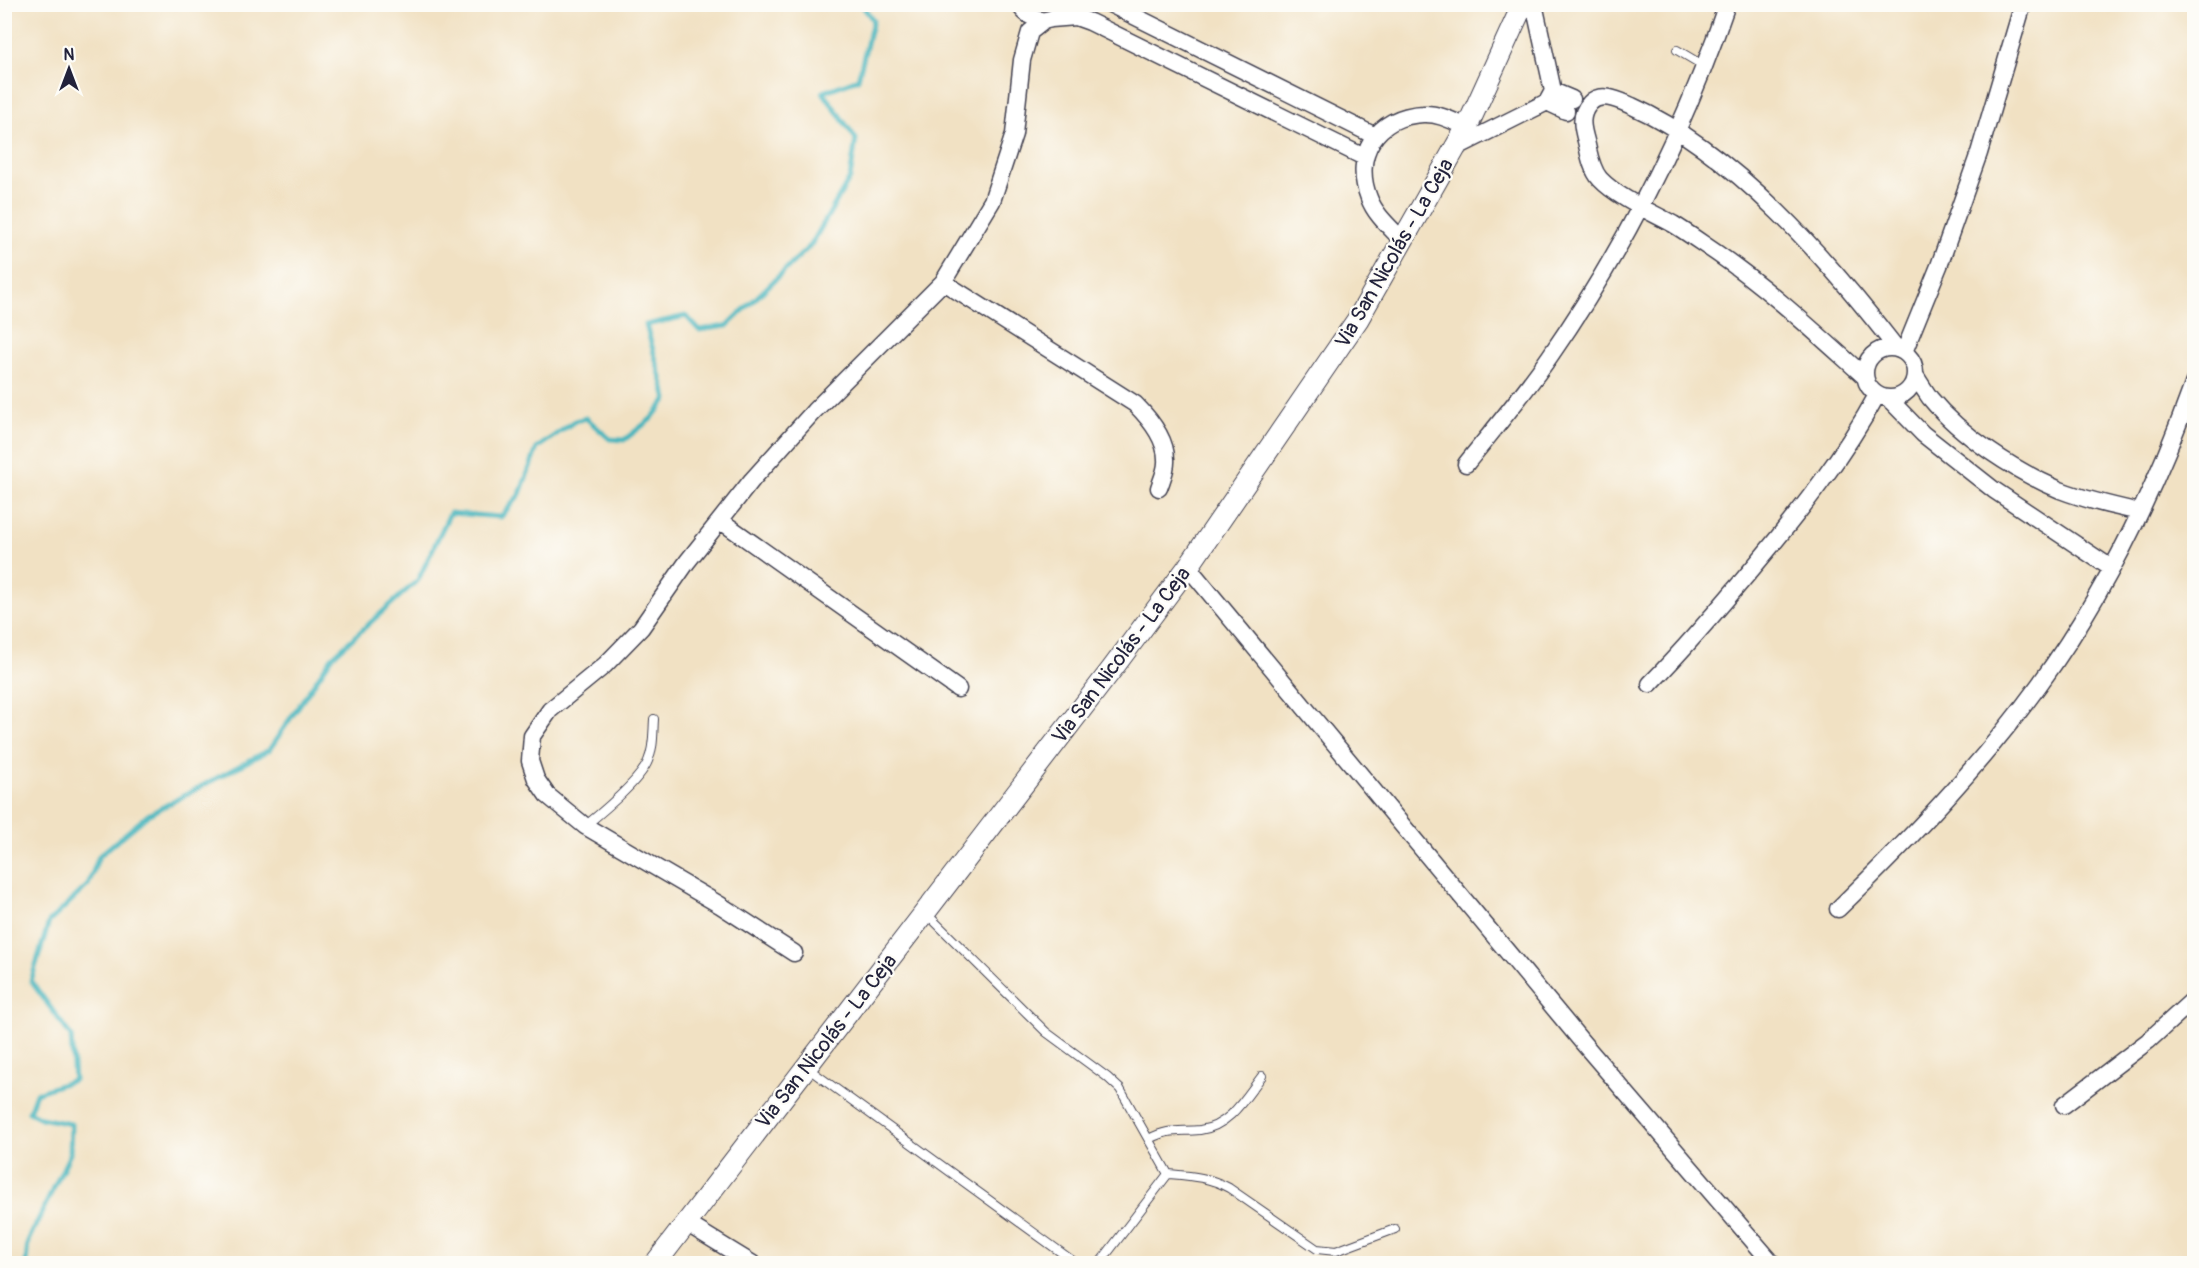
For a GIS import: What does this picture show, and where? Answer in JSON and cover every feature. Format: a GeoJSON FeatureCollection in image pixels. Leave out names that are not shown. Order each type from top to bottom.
{"type":"FeatureCollection","features":[{"type":"Feature","properties":{"kind":"street"},"geometry":{"type":"LineString","coordinates":[[1022,60],[1030,32],[1058,15],[1066,4]]}},
{"type":"Feature","properties":{"kind":"street"},"geometry":{"type":"LineString","coordinates":[[1110,4],[1375,136]]}},
{"type":"Feature","properties":{"kind":"street","name":"Via San Nicolás - La Ceja"},"geometry":{"type":"LineString","coordinates":[[655,1263],[1188,567],[1358,319],[1467,127],[1523,4]]}},
{"type":"Feature","properties":{"kind":"street"},"geometry":{"type":"LineString","coordinates":[[1534,4],[1550,97]]}},
{"type":"Feature","properties":{"kind":"street"},"geometry":{"type":"LineString","coordinates":[[1466,464],[1549,357],[1600,279],[1641,208],[1705,67],[1727,4]]}},
{"type":"Feature","properties":{"kind":"street"},"geometry":{"type":"LineString","coordinates":[[1900,350],[1939,266],[1979,153],[2023,4]]}},
{"type":"Feature","properties":{"kind":"street"},"geometry":{"type":"LineString","coordinates":[[1019,5],[1029,17],[1048,20],[1076,17],[1090,22],[1364,157]]}},
{"type":"Feature","properties":{"kind":"street"},"geometry":{"type":"LineString","coordinates":[[794,953],[720,905],[585,826],[547,795],[536,778],[530,761],[532,736],[550,710],[605,665],[641,628],[687,562],[752,480],[814,411],[943,282],[992,201],[1014,134],[1022,60],[1019,5]]}},
{"type":"Feature","properties":{"kind":"street"},"geometry":{"type":"LineString","coordinates":[[1550,97],[1577,109]]}},
{"type":"Feature","properties":{"kind":"street"},"geometry":{"type":"LineString","coordinates":[[1455,148],[1550,97]]}},
{"type":"Feature","properties":{"kind":"street"},"geometry":{"type":"LineString","coordinates":[[1577,109],[1594,99],[1608,98],[1637,108],[1678,129],[1741,180],[1797,231],[1844,281],[1900,350],[1913,362],[1915,375],[1930,398],[1951,419],[2003,460],[2061,490],[2104,504],[2140,512]]}},
{"type":"Feature","properties":{"kind":"street"},"geometry":{"type":"LineString","coordinates":[[1577,109],[1596,173],[1605,183],[1641,208],[1674,225],[1739,269],[1864,376],[1870,390],[1882,397],[1923,434],[1994,490],[2111,568]]}},
{"type":"Feature","properties":{"kind":"street"},"geometry":{"type":"LineString","coordinates":[[1403,241],[1380,217],[1369,200],[1363,169],[1364,157],[1375,136],[1395,122],[1424,114],[1435,115],[1467,127]]}},
{"type":"Feature","properties":{"kind":"street"},"geometry":{"type":"LineString","coordinates":[[943,282],[1135,404],[1147,416],[1164,447],[1165,469],[1159,488]]}},
{"type":"Feature","properties":{"kind":"street"},"geometry":{"type":"LineString","coordinates":[[1864,376],[1867,360],[1873,353],[1889,347],[1900,350]]}},
{"type":"Feature","properties":{"kind":"street"},"geometry":{"type":"LineString","coordinates":[[1882,397],[1896,398],[1909,390],[1915,375]]}},
{"type":"Feature","properties":{"kind":"street"},"geometry":{"type":"LineString","coordinates":[[1838,909],[1888,860],[1972,769],[2038,687],[2111,568],[2140,512],[2173,439],[2194,382]]}},
{"type":"Feature","properties":{"kind":"street"},"geometry":{"type":"LineString","coordinates":[[1650,684],[1697,635],[1808,501],[1882,397]]}},
{"type":"Feature","properties":{"kind":"street"},"geometry":{"type":"LineString","coordinates":[[721,521],[958,689]]}},
{"type":"Feature","properties":{"kind":"street"},"geometry":{"type":"LineString","coordinates":[[1188,567],[1583,1043],[1773,1263]]}},
{"type":"Feature","properties":{"kind":"street"},"geometry":{"type":"LineString","coordinates":[[2064,1105],[2148,1041],[2194,999]]}},
{"type":"Feature","properties":{"kind":"street"},"geometry":{"type":"LineString","coordinates":[[686,1223],[753,1263]]}},
{"type":"Feature","properties":{"kind":"lane"},"geometry":{"type":"LineString","coordinates":[[1677,50],[1705,67]]}},
{"type":"Feature","properties":{"kind":"lane"},"geometry":{"type":"LineString","coordinates":[[585,826],[640,774],[648,763],[652,749],[654,719]]}},
{"type":"Feature","properties":{"kind":"lane"},"geometry":{"type":"LineString","coordinates":[[925,912],[1046,1032],[1120,1089],[1168,1174]]}},
{"type":"Feature","properties":{"kind":"lane"},"geometry":{"type":"LineString","coordinates":[[806,1067],[1077,1263]]}},
{"type":"Feature","properties":{"kind":"lane"},"geometry":{"type":"LineString","coordinates":[[1149,1139],[1162,1132],[1177,1129],[1199,1130],[1217,1126],[1227,1120],[1262,1076]]}},
{"type":"Feature","properties":{"kind":"lane"},"geometry":{"type":"LineString","coordinates":[[1168,1174],[1200,1176],[1214,1180],[1229,1188],[1317,1250],[1336,1251],[1395,1229]]}},
{"type":"Feature","properties":{"kind":"lane"},"geometry":{"type":"LineString","coordinates":[[1100,1263],[1168,1174]]}},
{"type":"Feature","properties":{"kind":"waterway"},"geometry":{"type":"LineString","coordinates":[[26,1264],[28,1241],[70,1154],[71,1124],[41,1118],[29,1112],[36,1093],[74,1080],[71,1036],[31,981],[49,922],[88,885],[99,856],[148,815],[269,750],[332,657],[418,580],[450,513],[501,517],[520,494],[537,448],[575,421],[586,418],[610,439],[624,440],[651,419],[667,399],[646,325],[686,316],[699,330],[727,326],[811,245],[850,178],[856,139],[823,92],[858,79],[873,20],[861,4]]}}]}
